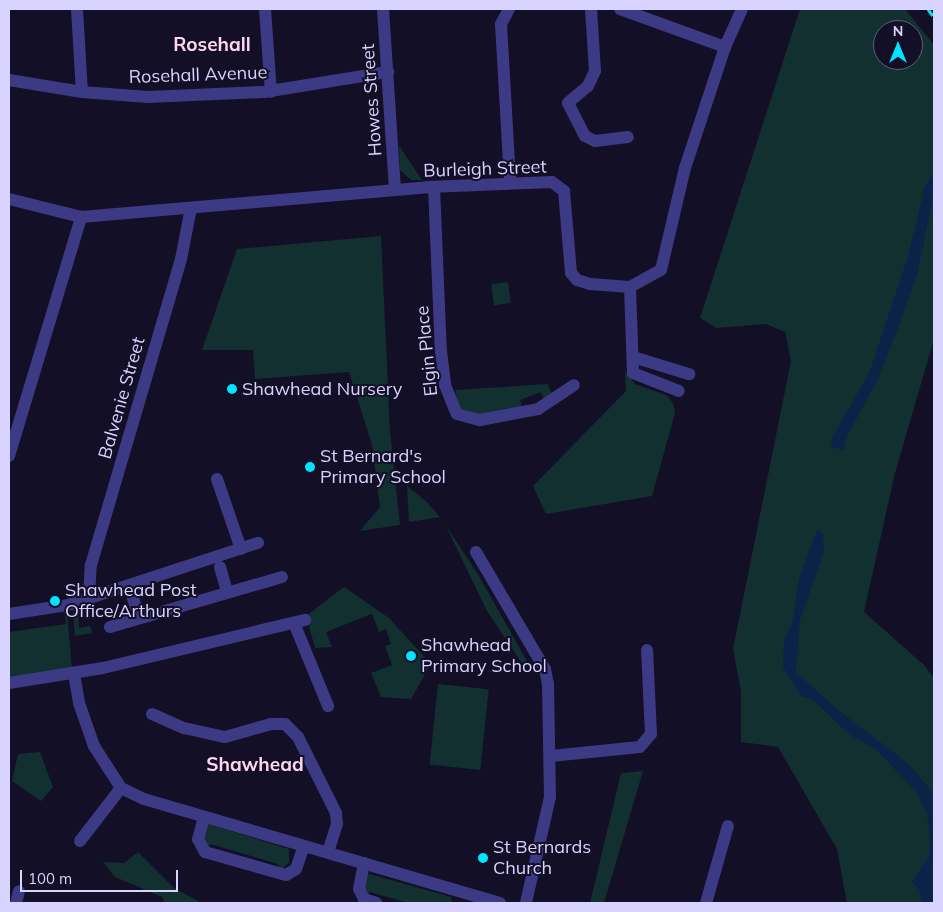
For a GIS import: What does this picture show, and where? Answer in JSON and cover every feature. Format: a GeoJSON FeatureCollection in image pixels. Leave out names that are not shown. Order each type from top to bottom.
{"type":"FeatureCollection","features":[{"type":"Feature","properties":{"kind":"street"},"geometry":{"type":"LineString","coordinates":[[77,9],[82,92]]}},
{"type":"Feature","properties":{"kind":"street"},"geometry":{"type":"LineString","coordinates":[[265,9],[271,92]]}},
{"type":"Feature","properties":{"kind":"street","name":"Howes Street"},"geometry":{"type":"LineString","coordinates":[[384,9],[395,190]]}},
{"type":"Feature","properties":{"kind":"street"},"geometry":{"type":"LineString","coordinates":[[508,9],[500,24],[510,182]]}},
{"type":"Feature","properties":{"kind":"street"},"geometry":{"type":"LineString","coordinates":[[591,9],[595,71],[588,86],[568,103],[585,136],[595,140],[628,137]]}},
{"type":"Feature","properties":{"kind":"street"},"geometry":{"type":"LineString","coordinates":[[620,9],[725,47]]}},
{"type":"Feature","properties":{"kind":"street"},"geometry":{"type":"LineString","coordinates":[[679,391],[633,373],[630,287],[661,270],[686,168],[725,47],[742,9]]}},
{"type":"Feature","properties":{"kind":"street","name":"Rosehall Avenue"},"geometry":{"type":"LineString","coordinates":[[9,80],[82,92],[148,97],[271,92],[388,72]]}},
{"type":"Feature","properties":{"kind":"street","name":"Burleigh Street"},"geometry":{"type":"LineString","coordinates":[[11,199],[81,217],[434,187],[510,182],[552,182],[564,191],[571,273],[577,280],[630,287]]}},
{"type":"Feature","properties":{"kind":"street","name":"Elgin Place"},"geometry":{"type":"LineString","coordinates":[[434,187],[441,352],[445,385],[457,414],[480,420],[538,409],[574,385]]}},
{"type":"Feature","properties":{"kind":"street","name":"Balvenie Street"},"geometry":{"type":"LineString","coordinates":[[89,598],[91,565],[181,259],[191,208]]}},
{"type":"Feature","properties":{"kind":"street"},"geometry":{"type":"LineString","coordinates":[[9,456],[81,217]]}},
{"type":"Feature","properties":{"kind":"street"},"geometry":{"type":"LineString","coordinates":[[633,357],[688,374]]}},
{"type":"Feature","properties":{"kind":"street"},"geometry":{"type":"LineString","coordinates":[[217,478],[240,549]]}},
{"type":"Feature","properties":{"kind":"street"},"geometry":{"type":"LineString","coordinates":[[9,614],[43,611],[258,544]]}},
{"type":"Feature","properties":{"kind":"street"},"geometry":{"type":"LineString","coordinates":[[476,552],[545,669],[551,756],[545,827],[526,903]]}},
{"type":"Feature","properties":{"kind":"street"},"geometry":{"type":"LineString","coordinates":[[220,567],[227,592]]}},
{"type":"Feature","properties":{"kind":"street"},"geometry":{"type":"LineString","coordinates":[[110,627],[282,577]]}},
{"type":"Feature","properties":{"kind":"street"},"geometry":{"type":"LineString","coordinates":[[129,585],[139,618]]}},
{"type":"Feature","properties":{"kind":"street"},"geometry":{"type":"LineString","coordinates":[[9,683],[74,674],[300,622],[328,706]]}},
{"type":"Feature","properties":{"kind":"street"},"geometry":{"type":"LineString","coordinates":[[551,756],[640,747],[650,734],[647,650]]}},
{"type":"Feature","properties":{"kind":"street"},"geometry":{"type":"LineString","coordinates":[[316,674],[328,669]]}},
{"type":"Feature","properties":{"kind":"street"},"geometry":{"type":"LineString","coordinates":[[74,674],[79,703],[94,746],[122,788],[144,799],[364,863],[463,898],[500,903]]}},
{"type":"Feature","properties":{"kind":"street"},"geometry":{"type":"LineString","coordinates":[[152,714],[184,728],[225,738],[271,724],[285,724],[298,737],[336,813],[337,824],[328,852]]}},
{"type":"Feature","properties":{"kind":"street"},"geometry":{"type":"LineString","coordinates":[[80,841],[122,788]]}},
{"type":"Feature","properties":{"kind":"street"},"geometry":{"type":"LineString","coordinates":[[204,817],[198,839],[205,852],[286,875],[296,869],[304,846]]}},
{"type":"Feature","properties":{"kind":"street"},"geometry":{"type":"LineString","coordinates":[[706,903],[728,826]]}},
{"type":"Feature","properties":{"kind":"street"},"geometry":{"type":"LineString","coordinates":[[364,863],[359,889],[364,899],[376,903]]}},
{"type":"Feature","properties":{"kind":"green space"},"geometry":{"type":"Polygon","coordinates":[[[800,9],[905,9],[914,20],[873,20],[873,70],[923,70],[923,31],[934,45],[934,339],[895,473],[864,612],[924,665],[934,678],[934,903],[847,903],[837,849],[778,747],[741,742],[741,691],[733,649],[791,361],[785,332],[766,324],[716,328],[700,318],[800,9]]]}},
{"type":"Feature","properties":{"kind":"green space"},"geometry":{"type":"Polygon","coordinates":[[[399,145],[422,180],[411,180],[400,170],[399,145]]]}},
{"type":"Feature","properties":{"kind":"green space"},"geometry":{"type":"Polygon","coordinates":[[[381,236],[390,431],[400,525],[360,531],[380,507],[372,445],[349,372],[255,379],[253,350],[202,350],[237,249],[381,236]]]}},
{"type":"Feature","properties":{"kind":"green space"},"geometry":{"type":"Polygon","coordinates":[[[508,282],[511,303],[494,305],[491,284],[508,282]]]}},
{"type":"Feature","properties":{"kind":"green space"},"geometry":{"type":"Polygon","coordinates":[[[625,371],[635,384],[666,395],[673,403],[675,413],[652,496],[546,514],[533,486],[626,391],[625,371]]]}},
{"type":"Feature","properties":{"kind":"green space"},"geometry":{"type":"Polygon","coordinates":[[[548,384],[552,395],[544,400],[541,392],[520,400],[523,410],[487,417],[459,408],[455,390],[548,384]]]}},
{"type":"Feature","properties":{"kind":"green space"},"geometry":{"type":"Polygon","coordinates":[[[407,486],[426,501],[440,517],[409,522],[407,486]]]}},
{"type":"Feature","properties":{"kind":"green space"},"geometry":{"type":"Polygon","coordinates":[[[445,524],[479,576],[528,663],[523,665],[487,611],[445,524]]]}},
{"type":"Feature","properties":{"kind":"green space"},"geometry":{"type":"Polygon","coordinates":[[[344,587],[389,618],[431,664],[411,699],[381,697],[371,673],[392,665],[385,646],[391,644],[386,629],[379,632],[372,614],[326,632],[332,647],[315,648],[306,616],[344,587]]]}},
{"type":"Feature","properties":{"kind":"green space"},"geometry":{"type":"Polygon","coordinates":[[[78,609],[79,628],[90,626],[92,633],[75,636],[73,610],[78,609]]]}},
{"type":"Feature","properties":{"kind":"green space"},"geometry":{"type":"Polygon","coordinates":[[[64,611],[67,611],[72,669],[9,678],[9,632],[66,624],[64,611]]]}},
{"type":"Feature","properties":{"kind":"green space"},"geometry":{"type":"Polygon","coordinates":[[[438,684],[489,689],[480,770],[430,765],[438,684]]]}},
{"type":"Feature","properties":{"kind":"green space"},"geometry":{"type":"Polygon","coordinates":[[[40,752],[53,787],[41,801],[12,781],[18,754],[40,752]]]}},
{"type":"Feature","properties":{"kind":"green space"},"geometry":{"type":"Polygon","coordinates":[[[643,771],[604,903],[590,903],[621,773],[643,771]]]}},
{"type":"Feature","properties":{"kind":"green space"},"geometry":{"type":"Polygon","coordinates":[[[208,824],[289,849],[289,863],[280,870],[278,864],[211,844],[207,848],[201,835],[208,824]]]}},
{"type":"Feature","properties":{"kind":"green space"},"geometry":{"type":"Polygon","coordinates":[[[138,852],[174,888],[202,903],[165,903],[162,897],[115,877],[103,862],[124,863],[138,852]]]}},
{"type":"Feature","properties":{"kind":"green space"},"geometry":{"type":"Polygon","coordinates":[[[366,873],[451,897],[452,903],[408,903],[370,892],[366,897],[360,879],[366,873]]]}},
{"type":"Feature","properties":{"kind":"water"},"geometry":{"type":"Polygon","coordinates":[[[934,173],[934,193],[917,275],[898,328],[877,381],[847,436],[844,450],[831,447],[832,438],[870,371],[908,256],[925,186],[934,173]]]}},
{"type":"Feature","properties":{"kind":"water"},"geometry":{"type":"Polygon","coordinates":[[[817,530],[823,533],[824,551],[800,620],[796,672],[838,710],[909,764],[934,794],[934,903],[922,903],[920,891],[912,881],[929,857],[930,843],[927,813],[917,793],[877,750],[849,734],[812,699],[802,697],[783,667],[784,642],[793,620],[799,579],[817,530]]]}},
{"type":"Feature","properties":{"kind":"railway"},"geometry":{"type":"LineString","coordinates":[[928,9],[934,17]]}},
{"type":"Feature","properties":{"kind":"place","name":"Shawhead Nursery"},"geometry":{"type":"Point","coordinates":[232,389]}},
{"type":"Feature","properties":{"kind":"place","name":"St Bernard's Primary School"},"geometry":{"type":"Point","coordinates":[310,467]}},
{"type":"Feature","properties":{"kind":"place","name":"Shawhead Post Office/Arthurs"},"geometry":{"type":"Point","coordinates":[55,601]}},
{"type":"Feature","properties":{"kind":"place","name":"Shawhead Primary School"},"geometry":{"type":"Point","coordinates":[411,656]}},
{"type":"Feature","properties":{"kind":"place","name":"St Bernards Church"},"geometry":{"type":"Point","coordinates":[483,858]}},
{"type":"Feature","properties":{"kind":"district","name":"Rosehall"},"geometry":{"type":"Point","coordinates":[212,45]}},
{"type":"Feature","properties":{"kind":"district","name":"Shawhead"},"geometry":{"type":"Point","coordinates":[255,765]}}]}
